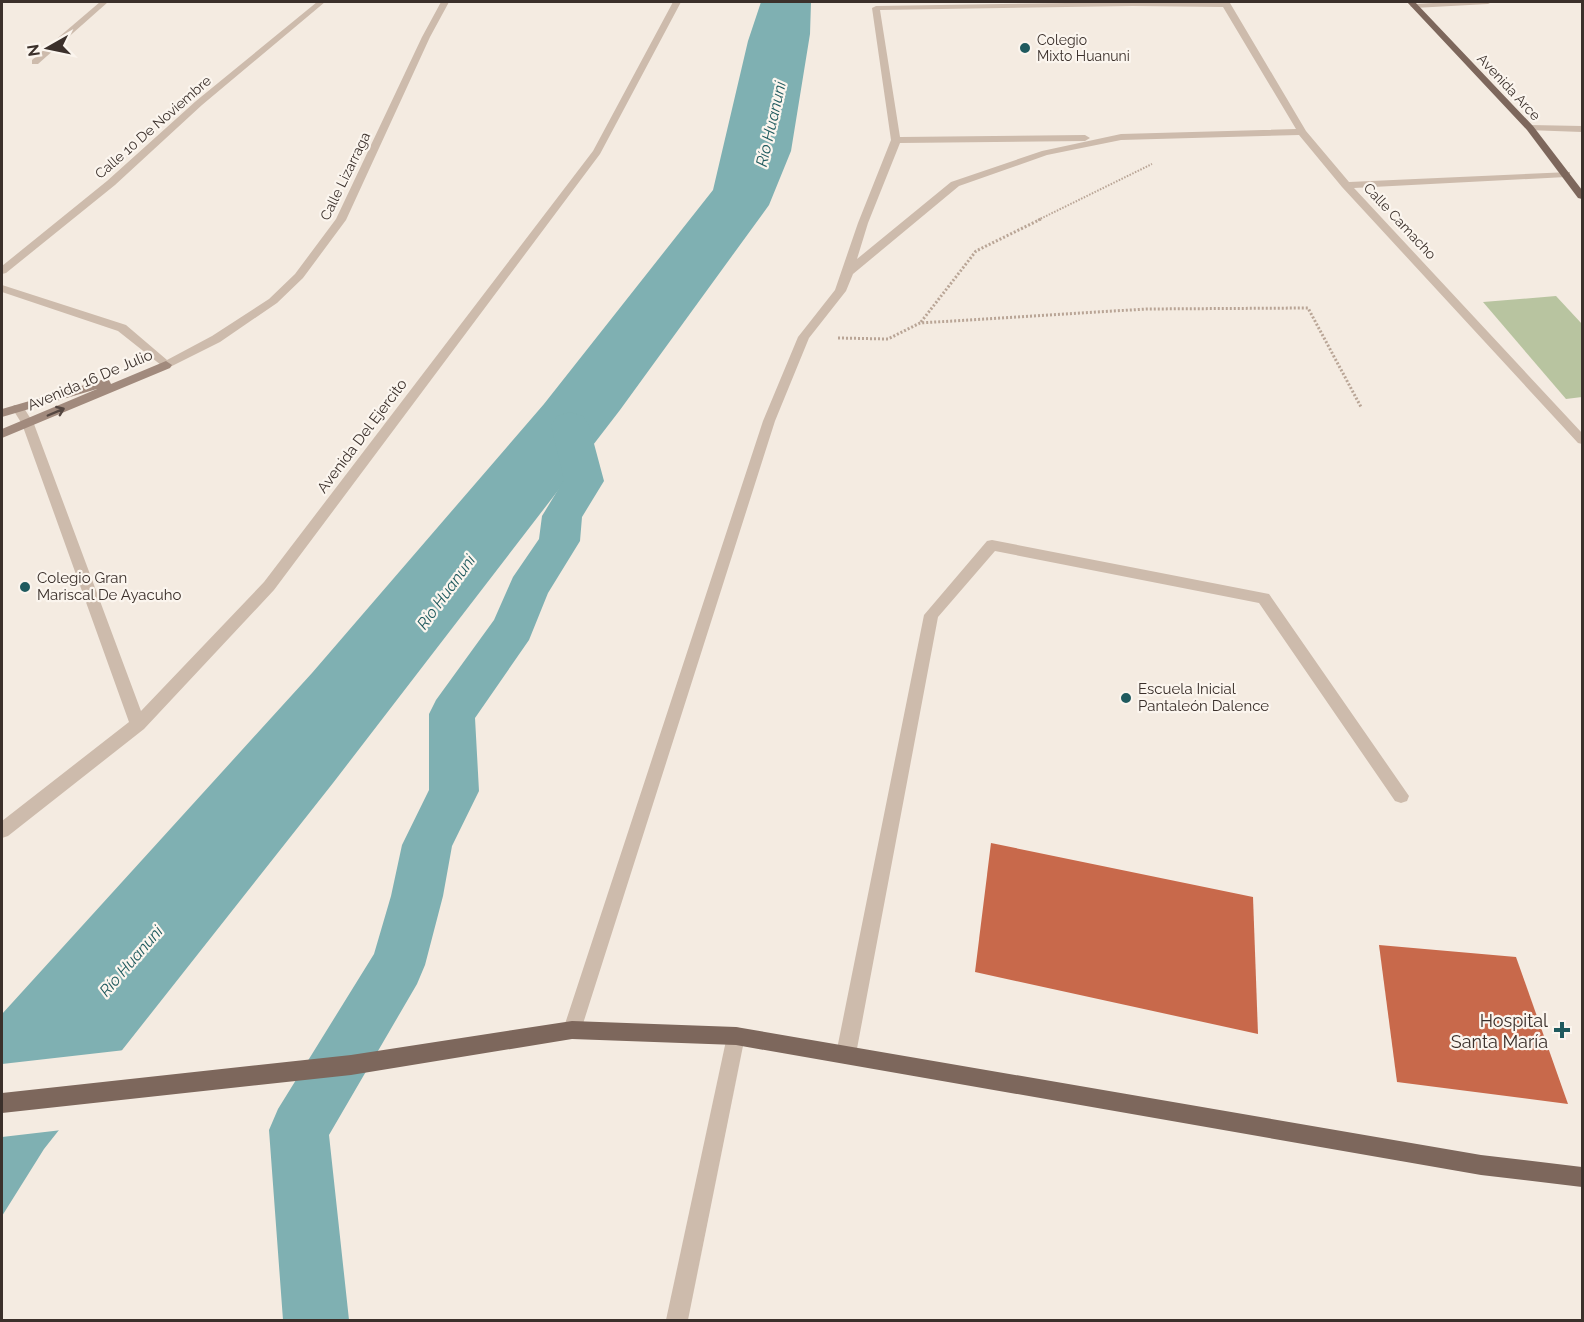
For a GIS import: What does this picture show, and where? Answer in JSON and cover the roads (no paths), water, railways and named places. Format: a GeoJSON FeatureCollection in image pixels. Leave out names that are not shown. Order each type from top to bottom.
{"type":"FeatureCollection","features":[{"type":"Feature","properties":{"kind":"main road","name":"Avenida Arce"},"geometry":{"type":"LineString","coordinates":[[1413,4],[1530,129],[1582,196]]}},
{"type":"Feature","properties":{"kind":"main road"},"geometry":{"type":"LineString","coordinates":[[2,1103],[351,1065],[572,1030],[736,1036],[1481,1165],[1582,1177]]}},
{"type":"Feature","properties":{"kind":"street"},"geometry":{"type":"LineString","coordinates":[[35,62],[104,2]]}},
{"type":"Feature","properties":{"kind":"street","name":"Calle 10 De Noviembre"},"geometry":{"type":"LineString","coordinates":[[2,271],[111,183],[199,103],[321,2]]}},
{"type":"Feature","properties":{"kind":"street","name":"Calle Lizarraga"},"geometry":{"type":"LineString","coordinates":[[166,365],[216,339],[273,301],[306,267],[341,220],[426,37],[445,2]]}},
{"type":"Feature","properties":{"kind":"street","name":"Avenida Del Ejercito"},"geometry":{"type":"LineString","coordinates":[[2,831],[138,724],[269,586],[597,152],[677,2]]}},
{"type":"Feature","properties":{"kind":"street"},"geometry":{"type":"LineString","coordinates":[[867,2],[876,8],[1226,3]]}},
{"type":"Feature","properties":{"kind":"street"},"geometry":{"type":"LineString","coordinates":[[1413,4],[1488,2]]}},
{"type":"Feature","properties":{"kind":"street","name":"Calle Camacho"},"geometry":{"type":"LineString","coordinates":[[1226,3],[1302,132],[1346,185],[1582,440]]}},
{"type":"Feature","properties":{"kind":"street"},"geometry":{"type":"LineString","coordinates":[[572,1030],[769,421],[804,337],[840,291],[863,222],[896,140],[876,8]]}},
{"type":"Feature","properties":{"kind":"street"},"geometry":{"type":"LineString","coordinates":[[1530,129],[1582,129]]}},
{"type":"Feature","properties":{"kind":"street"},"geometry":{"type":"LineString","coordinates":[[896,140],[1302,132]]}},
{"type":"Feature","properties":{"kind":"street"},"geometry":{"type":"LineString","coordinates":[[848,272],[955,184],[1045,153],[1121,137]]}},
{"type":"Feature","properties":{"kind":"street"},"geometry":{"type":"LineString","coordinates":[[1346,185],[1566,174]]}},
{"type":"Feature","properties":{"kind":"street"},"geometry":{"type":"LineString","coordinates":[[2,288],[122,328],[166,365]]}},
{"type":"Feature","properties":{"kind":"street","name":"Avenida 16 De Julio"},"geometry":{"type":"LineString","coordinates":[[2,413],[166,365]]}},
{"type":"Feature","properties":{"kind":"street","name":"Avenida 16 De Julio"},"geometry":{"type":"LineString","coordinates":[[2,434],[166,365]]}},
{"type":"Feature","properties":{"kind":"street"},"geometry":{"type":"LineString","coordinates":[[18,408],[28,424],[138,724]]}},
{"type":"Feature","properties":{"kind":"street"},"geometry":{"type":"LineString","coordinates":[[846,1054],[931,615],[992,545],[1264,598],[1401,796]]}},
{"type":"Feature","properties":{"kind":"street"},"geometry":{"type":"LineString","coordinates":[[677,1320],[736,1036]]}},
{"type":"Feature","properties":{"kind":"water","name":"Río Huanuni"},"geometry":{"type":"Polygon","coordinates":[[[761,2],[811,2],[810,34],[791,151],[769,205],[620,410],[333,783],[44,1149],[2,1216],[2,1014],[312,673],[544,404],[713,190],[748,41],[761,2]]]}},
{"type":"Feature","properties":{"kind":"waterway"},"geometry":{"type":"LineString","coordinates":[[316,1320],[299,1130],[398,965],[417,896],[427,845],[454,791],[452,714],[513,628],[528,589],[559,541],[562,516],[584,481],[570,425]]}},
{"type":"Feature","properties":{"kind":"place","name":"Colegio Mixto Huanuni"},"geometry":{"type":"Point","coordinates":[1025,48]}},
{"type":"Feature","properties":{"kind":"place","name":"Colegio Gran Mariscal De Ayacuho"},"geometry":{"type":"Point","coordinates":[25,587]}},
{"type":"Feature","properties":{"kind":"place","name":"Escuela Inicial Pantaleón Dalence"},"geometry":{"type":"Point","coordinates":[1126,698]}},
{"type":"Feature","properties":{"kind":"place","name":"Hospital Santa María"},"geometry":{"type":"Point","coordinates":[1562,1030]}}]}
